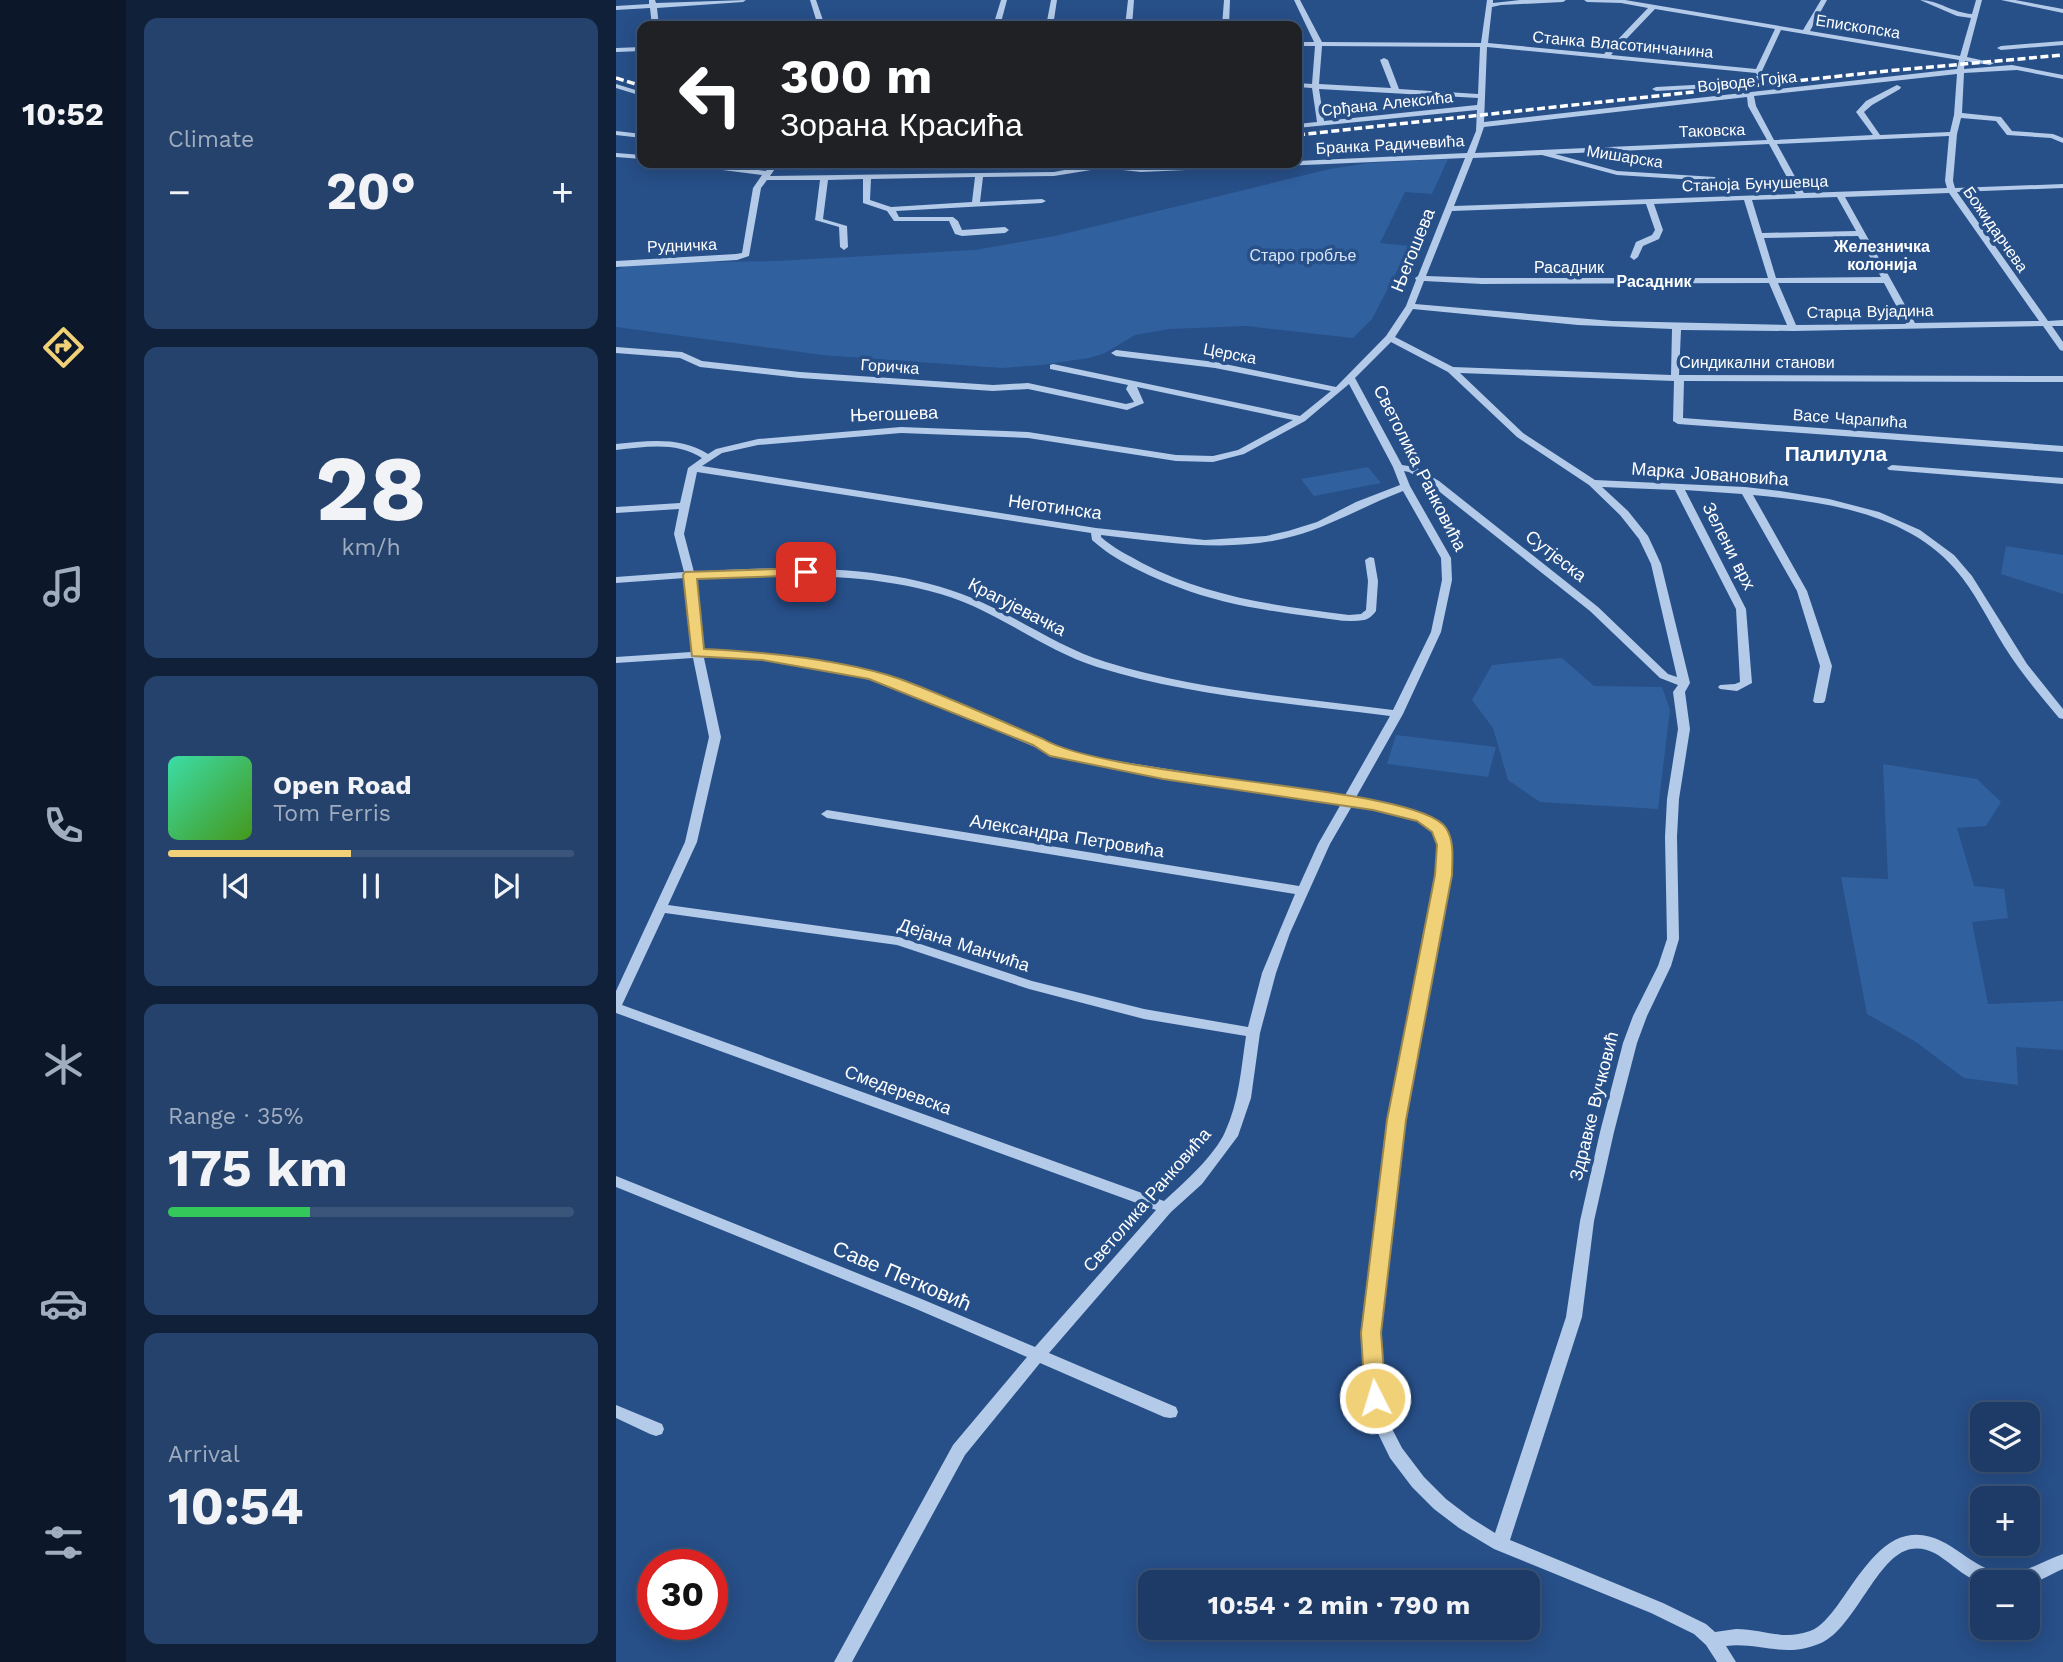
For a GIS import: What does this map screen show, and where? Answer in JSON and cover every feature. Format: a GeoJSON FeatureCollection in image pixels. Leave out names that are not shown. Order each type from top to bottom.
{"type":"FeatureCollection","features":[{"type":"Feature","properties":{"kind":"street"},"geometry":{"type":"LineString","coordinates":[[616,8],[652,3],[743,0]]}},
{"type":"Feature","properties":{"kind":"street"},"geometry":{"type":"LineString","coordinates":[[813,0],[820,21]]}},
{"type":"Feature","properties":{"kind":"street"},"geometry":{"type":"LineString","coordinates":[[998,21],[1004,0]]}},
{"type":"Feature","properties":{"kind":"street"},"geometry":{"type":"LineString","coordinates":[[1050,21],[1054,0]]}},
{"type":"Feature","properties":{"kind":"street"},"geometry":{"type":"LineString","coordinates":[[1130,21],[1132,0]]}},
{"type":"Feature","properties":{"kind":"street"},"geometry":{"type":"LineString","coordinates":[[1226,21],[1227,0]]}},
{"type":"Feature","properties":{"kind":"street"},"geometry":{"type":"LineString","coordinates":[[1297,0],[1319,44],[1315,86],[1321,124]]}},
{"type":"Feature","properties":{"kind":"street","name":"Епископска"},"geometry":{"type":"LineString","coordinates":[[1613,0],[2017,68]]}},
{"type":"Feature","properties":{"kind":"street"},"geometry":{"type":"LineString","coordinates":[[1805,31],[1824,0]]}},
{"type":"Feature","properties":{"kind":"street"},"geometry":{"type":"LineString","coordinates":[[1923,0],[1959,15],[1975,16]]}},
{"type":"Feature","properties":{"kind":"street","name":"Божидарчева"},"geometry":{"type":"LineString","coordinates":[[1979,0],[1965,58],[1961,64],[1958,115],[1953,134],[1949,181],[1951,190],[2063,348]]}},
{"type":"Feature","properties":{"kind":"street"},"geometry":{"type":"LineString","coordinates":[[2004,0],[2063,11]]}},
{"type":"Feature","properties":{"kind":"street","name":"Епископска"},"geometry":{"type":"LineString","coordinates":[[1490,2],[1623,2]]}},
{"type":"Feature","properties":{"kind":"street","name":"Његошева"},"geometry":{"type":"LineString","coordinates":[[692,468],[707,457],[733,447],[780,439],[879,430],[1028,435],[1176,458],[1213,459],[1241,452],[1303,419],[1338,390],[1390,338],[1409,306],[1472,154],[1480,125],[1490,2]]}},
{"type":"Feature","properties":{"kind":"street"},"geometry":{"type":"LineString","coordinates":[[652,3],[655,21]]}},
{"type":"Feature","properties":{"kind":"street"},"geometry":{"type":"LineString","coordinates":[[1606,56],[1654,6]]}},
{"type":"Feature","properties":{"kind":"street"},"geometry":{"type":"LineString","coordinates":[[1656,89],[1711,86],[1763,76],[1759,71],[1779,27]]}},
{"type":"Feature","properties":{"kind":"street"},"geometry":{"type":"LineString","coordinates":[[2001,48],[2063,43]]}},
{"type":"Feature","properties":{"kind":"street","name":"Станка Власотинчанина"},"geometry":{"type":"LineString","coordinates":[[1302,44],[1485,45],[1759,71]]}},
{"type":"Feature","properties":{"kind":"street"},"geometry":{"type":"LineString","coordinates":[[616,50],[637,49]]}},
{"type":"Feature","properties":{"kind":"street"},"geometry":{"type":"LineString","coordinates":[[1384,60],[1396,91]]}},
{"type":"Feature","properties":{"kind":"street"},"geometry":{"type":"LineString","coordinates":[[2017,68],[2063,77]]}},
{"type":"Feature","properties":{"kind":"street","name":"Војводе Гојка"},"geometry":{"type":"LineString","coordinates":[[1480,125],[1961,71],[2017,68]]}},
{"type":"Feature","properties":{"kind":"street"},"geometry":{"type":"LineString","coordinates":[[1302,85],[1482,96]]}},
{"type":"Feature","properties":{"kind":"street"},"geometry":{"type":"LineString","coordinates":[[616,86],[637,92]]}},
{"type":"Feature","properties":{"kind":"street"},"geometry":{"type":"LineString","coordinates":[[1878,137],[1860,112],[1869,103],[1897,87]]}},
{"type":"Feature","properties":{"kind":"street"},"geometry":{"type":"LineString","coordinates":[[1750,95],[1750,100],[1801,195]]}},
{"type":"Feature","properties":{"kind":"street","name":"Срђана Алексића"},"geometry":{"type":"LineString","coordinates":[[1302,126],[1481,107]]}},
{"type":"Feature","properties":{"kind":"street"},"geometry":{"type":"LineString","coordinates":[[1958,115],[1998,119],[2011,133],[2053,136],[2063,141]]}},
{"type":"Feature","properties":{"kind":"street"},"geometry":{"type":"LineString","coordinates":[[616,133],[637,135]]}},
{"type":"Feature","properties":{"kind":"street","name":"Таковска"},"geometry":{"type":"LineString","coordinates":[[1472,154],[1953,134]]}},
{"type":"Feature","properties":{"kind":"street","name":"Мишарска"},"geometry":{"type":"LineString","coordinates":[[1536,151],[1617,173],[1712,179]]}},
{"type":"Feature","properties":{"kind":"street","name":"Бранка Радичевића"},"geometry":{"type":"LineString","coordinates":[[1302,162],[1472,154]]}},
{"type":"Feature","properties":{"kind":"street"},"geometry":{"type":"LineString","coordinates":[[616,155],[637,157]]}},
{"type":"Feature","properties":{"kind":"street","name":"Бранка Радичевића"},"geometry":{"type":"LineString","coordinates":[[715,168],[765,176],[824,177],[1054,174],[1082,168]]}},
{"type":"Feature","properties":{"kind":"street"},"geometry":{"type":"LineString","coordinates":[[765,176],[771,168]]}},
{"type":"Feature","properties":{"kind":"street","name":"Бранка Радичевића"},"geometry":{"type":"LineString","coordinates":[[1127,168],[1182,168]]}},
{"type":"Feature","properties":{"kind":"street","name":"Рудничка"},"geometry":{"type":"LineString","coordinates":[[616,264],[732,257],[748,251],[757,188],[765,176]]}},
{"type":"Feature","properties":{"kind":"street"},"geometry":{"type":"LineString","coordinates":[[867,176],[866,201],[890,209],[1042,201]]}},
{"type":"Feature","properties":{"kind":"street"},"geometry":{"type":"LineString","coordinates":[[976,205],[979,176]]}},
{"type":"Feature","properties":{"kind":"street"},"geometry":{"type":"LineString","coordinates":[[824,177],[819,220],[843,226],[844,247]]}},
{"type":"Feature","properties":{"kind":"street","name":"Станоја Бунушевца"},"geometry":{"type":"LineString","coordinates":[[1448,209],[2063,186]]}},
{"type":"Feature","properties":{"kind":"street"},"geometry":{"type":"LineString","coordinates":[[1840,194],[1912,326]]}},
{"type":"Feature","properties":{"kind":"street"},"geometry":{"type":"LineString","coordinates":[[1747,197],[1773,281],[1793,328]]}},
{"type":"Feature","properties":{"kind":"street"},"geometry":{"type":"LineString","coordinates":[[1634,257],[1639,244],[1656,237],[1659,230],[1649,201]]}},
{"type":"Feature","properties":{"kind":"street"},"geometry":{"type":"LineString","coordinates":[[890,209],[896,218],[902,220],[953,220],[959,233],[1005,230]]}},
{"type":"Feature","properties":{"kind":"street"},"geometry":{"type":"LineString","coordinates":[[1759,236],[1861,233]]}},
{"type":"Feature","properties":{"kind":"street","name":"Расадник"},"geometry":{"type":"LineString","coordinates":[[1419,278],[1482,281],[1886,280]]}},
{"type":"Feature","properties":{"kind":"street","name":"Старца Вујадина"},"geometry":{"type":"LineString","coordinates":[[1409,306],[1677,327],[1793,328],[2063,323]]}},
{"type":"Feature","properties":{"kind":"street"},"geometry":{"type":"LineString","coordinates":[[1677,327],[1677,376]]}},
{"type":"Feature","properties":{"kind":"street","name":"Здравке Вучковић"},"geometry":{"type":"LineString","coordinates":[[1390,338],[1451,370],[1520,435],[1593,482],[1624,513],[1650,548],[1684,683],[1679,692],[1684,729],[1673,799],[1673,939],[1670,956],[1631,1040],[1588,1219],[1582,1251],[1581,1284],[1574,1317],[1500,1544]]}},
{"type":"Feature","properties":{"kind":"street","name":"Горичка"},"geometry":{"type":"LineString","coordinates":[[616,350],[682,355],[700,364],[800,375],[993,388],[1028,386],[1127,407],[1139,403],[1131,390],[1134,383]]}},
{"type":"Feature","properties":{"kind":"street","name":"Церска"},"geometry":{"type":"LineString","coordinates":[[1116,353],[1215,365],[1338,390]]}},
{"type":"Feature","properties":{"kind":"street"},"geometry":{"type":"LineString","coordinates":[[1053,367],[1303,419]]}},
{"type":"Feature","properties":{"kind":"street","name":"Синдикални станови"},"geometry":{"type":"LineString","coordinates":[[1451,370],[1677,376],[2063,379]]}},
{"type":"Feature","properties":{"kind":"street","name":"Васе Чарапића"},"geometry":{"type":"LineString","coordinates":[[1677,376],[1678,421],[2063,449]]}},
{"type":"Feature","properties":{"kind":"street","name":"Светолика Ранковића"},"geometry":{"type":"LineString","coordinates":[[843,1662],[960,1450],[1036,1357],[1166,1208],[1197,1180],[1231,1136],[1244,1098],[1253,1033],[1269,973],[1302,891],[1347,801],[1397,714],[1436,632],[1447,580],[1448,566],[1444,551],[1405,486],[1398,467],[1350,378]]}},
{"type":"Feature","properties":{"kind":"street"},"geometry":{"type":"LineString","coordinates":[[616,447],[676,445],[696,450],[707,457]]}},
{"type":"Feature","properties":{"kind":"street","name":"Сутјеска"},"geometry":{"type":"LineString","coordinates":[[1398,467],[1412,469],[1435,483],[1594,609],[1664,676],[1684,683]]}},
{"type":"Feature","properties":{"kind":"street"},"geometry":{"type":"LineString","coordinates":[[616,1007],[691,842],[715,737],[697,653],[690,575],[679,534],[692,468]]}},
{"type":"Feature","properties":{"kind":"street","name":"Неготинска"},"geometry":{"type":"LineString","coordinates":[[692,468],[1096,531],[1205,543],[1266,539],[1321,524],[1360,504],[1405,486]]}},
{"type":"Feature","properties":{"kind":"street"},"geometry":{"type":"LineString","coordinates":[[1892,468],[2063,481]]}},
{"type":"Feature","properties":{"kind":"street","name":"Марка Јовановића"},"geometry":{"type":"LineString","coordinates":[[1593,482],[1745,490],[1865,511],[1907,529],[1943,551],[1959,566],[2018,660],[2063,716]]}},
{"type":"Feature","properties":{"kind":"street","name":"Зелени врх"},"geometry":{"type":"LineString","coordinates":[[1678,487],[1741,609],[1746,683],[1737,688],[1724,687]]}},
{"type":"Feature","properties":{"kind":"street"},"geometry":{"type":"LineString","coordinates":[[1745,490],[1802,591],[1826,666],[1819,701]]}},
{"type":"Feature","properties":{"kind":"street"},"geometry":{"type":"LineString","coordinates":[[616,510],[683,506]]}},
{"type":"Feature","properties":{"kind":"street"},"geometry":{"type":"LineString","coordinates":[[1096,531],[1096,538],[1107,547],[1150,572],[1189,589],[1248,605],[1349,618],[1364,617],[1371,611],[1373,582],[1370,560]]}},
{"type":"Feature","properties":{"kind":"street","name":"Крагујевачка"},"geometry":{"type":"LineString","coordinates":[[616,580],[806,572],[894,581],[962,597],[1072,654],[1123,672],[1199,687],[1397,714]]}},
{"type":"Feature","properties":{"kind":"street"},"geometry":{"type":"LineString","coordinates":[[616,660],[697,653],[762,656],[871,675],[894,682],[1056,752],[1098,762],[1347,801],[1423,817],[1439,829],[1445,845],[1440,898],[1396,1120],[1371,1333],[1379,1419],[1396,1453],[1418,1482],[1456,1517],[1500,1544],[1657,1608],[1700,1629],[1712,1640],[1727,1662]]}},
{"type":"Feature","properties":{"kind":"street","name":"Александра Петровића"},"geometry":{"type":"LineString","coordinates":[[827,814],[1302,891]]}},
{"type":"Feature","properties":{"kind":"street","name":"Дејана Манчића"},"geometry":{"type":"LineString","coordinates":[[662,908],[899,941],[1029,985],[1144,1014],[1253,1033]]}},
{"type":"Feature","properties":{"kind":"street","name":"Смедеревска"},"geometry":{"type":"LineString","coordinates":[[616,1007],[1166,1208]]}},
{"type":"Feature","properties":{"kind":"street","name":"Саве Петковић"},"geometry":{"type":"LineString","coordinates":[[616,1181],[919,1304],[1036,1357],[1170,1412]]}},
{"type":"Feature","properties":{"kind":"street"},"geometry":{"type":"LineString","coordinates":[[616,1411],[656,1429]]}},
{"type":"Feature","properties":{"kind":"street"},"geometry":{"type":"LineString","coordinates":[[1712,1640],[1738,1637],[1786,1644],[1817,1637],[1833,1624],[1888,1552],[1897,1546],[1913,1542],[1932,1543],[1954,1554],[1969,1569],[2000,1580],[2015,1580],[2063,1561]]}},
{"type":"Feature","properties":{"kind":"green space","name":"Старо гробље"},"geometry":{"type":"Polygon","coordinates":[[[1448,159],[1432,194],[1405,192],[1380,243],[1410,246],[1372,319],[1353,338],[1246,326],[1169,329],[1135,335],[1105,353],[1089,358],[1002,368],[822,355],[616,327],[616,270],[627,265],[777,261],[975,250],[1055,236],[1330,169],[1369,163],[1448,159]]]}},
{"type":"Feature","properties":{"kind":"green space"},"geometry":{"type":"Polygon","coordinates":[[[1368,467],[1381,483],[1314,496],[1301,479],[1368,467]]]}},
{"type":"Feature","properties":{"kind":"green space"},"geometry":{"type":"Polygon","coordinates":[[[2006,546],[2063,555],[2063,594],[2001,574],[2006,546]]]}},
{"type":"Feature","properties":{"kind":"green space"},"geometry":{"type":"Polygon","coordinates":[[[1562,658],[1594,686],[1662,687],[1670,710],[1658,809],[1540,802],[1508,780],[1493,728],[1472,700],[1492,665],[1562,658]]]}},
{"type":"Feature","properties":{"kind":"green space"},"geometry":{"type":"Polygon","coordinates":[[[1396,735],[1496,747],[1488,777],[1387,764],[1396,735]]]}},
{"type":"Feature","properties":{"kind":"green space"},"geometry":{"type":"Polygon","coordinates":[[[1883,764],[1977,779],[2001,802],[1986,826],[1957,828],[1974,886],[2004,889],[2008,918],[1972,922],[1988,1004],[2063,1001],[2063,1050],[2016,1047],[2018,1085],[1964,1078],[1916,1042],[1867,1014],[1841,877],[1888,879],[1883,764]]]}},
{"type":"Feature","properties":{"kind":"railway"},"geometry":{"type":"LineString","coordinates":[[1302,134],[1887,71],[2063,55]]}},
{"type":"Feature","properties":{"kind":"railway"},"geometry":{"type":"LineString","coordinates":[[616,78],[637,84]]}},
{"type":"Feature","properties":{"kind":"district","name":"Железничка колонија"},"geometry":{"type":"Point","coordinates":[1882,255]}},
{"type":"Feature","properties":{"kind":"district","name":"Расадник"},"geometry":{"type":"Point","coordinates":[1654,281]}},
{"type":"Feature","properties":{"kind":"district","name":"Палилула"},"geometry":{"type":"Point","coordinates":[1836,454]}},
{"type":"Feature","properties":{"kind":"route"},"geometry":{"type":"LineString","coordinates":[[806,572],[690,575],[697,653],[739,653],[813,663],[871,675],[894,682],[1056,752],[1163,774],[1373,805],[1423,817],[1439,829],[1445,845],[1444,875],[1396,1120],[1371,1333],[1375,1398]]}}]}
